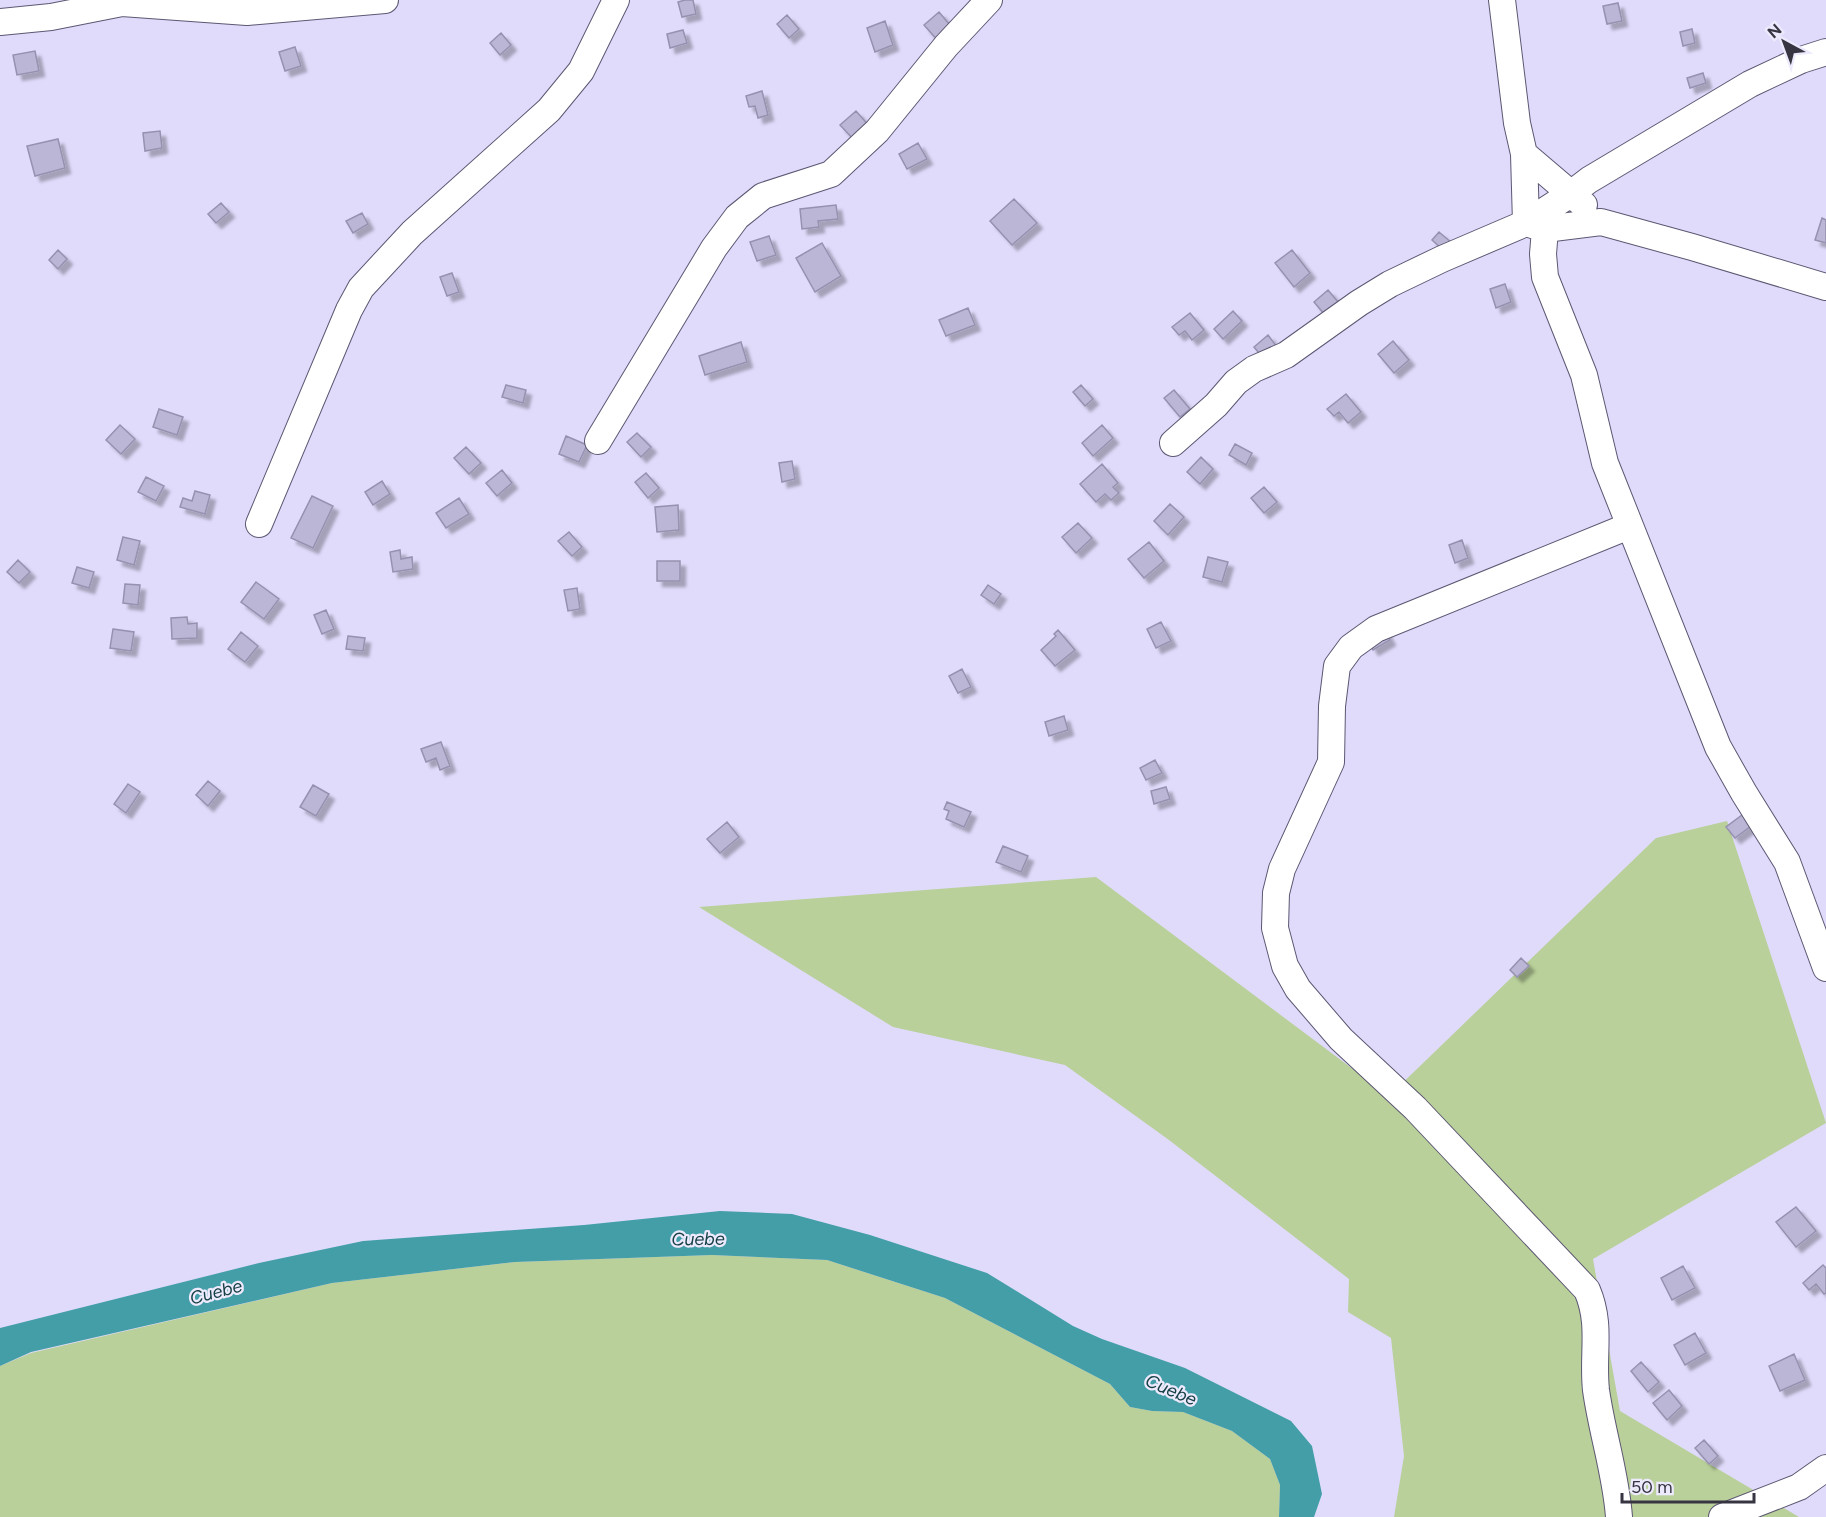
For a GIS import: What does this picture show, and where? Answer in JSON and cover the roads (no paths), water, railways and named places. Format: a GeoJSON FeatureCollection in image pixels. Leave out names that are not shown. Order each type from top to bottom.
{"type":"FeatureCollection","features":[{"type":"Feature","properties":{"kind":"street"},"geometry":{"type":"LineString","coordinates":[[0,22],[51,17],[122,3],[248,12],[385,0]]}},
{"type":"Feature","properties":{"kind":"street"},"geometry":{"type":"LineString","coordinates":[[259,524],[349,309],[361,288],[412,233],[549,110],[581,71],[616,0]]}},
{"type":"Feature","properties":{"kind":"street"},"geometry":{"type":"LineString","coordinates":[[598,441],[714,248],[737,217],[763,196],[831,174],[877,131],[946,46],[989,0]]}},
{"type":"Feature","properties":{"kind":"street"},"geometry":{"type":"LineString","coordinates":[[1502,0],[1517,123],[1535,226],[1543,254],[1545,277],[1584,375],[1605,463],[1718,747],[1787,862],[1826,968]]}},
{"type":"Feature","properties":{"kind":"street"},"geometry":{"type":"LineString","coordinates":[[1535,226],[1589,180],[1750,84],[1801,60],[1826,52]]}},
{"type":"Feature","properties":{"kind":"street"},"geometry":{"type":"LineString","coordinates":[[1524,154],[1572,193],[1601,222]]}},
{"type":"Feature","properties":{"kind":"street"},"geometry":{"type":"LineString","coordinates":[[1173,443],[1216,405],[1236,382],[1254,369],[1286,355],[1390,284],[1442,259],[1535,226],[1601,222],[1826,287]]}},
{"type":"Feature","properties":{"kind":"street"},"geometry":{"type":"LineString","coordinates":[[1619,1517],[1614,1477],[1596,1388],[1596,1317],[1587,1290],[1415,1108],[1333,1031],[1298,989],[1285,966],[1275,928],[1276,893],[1282,869],[1331,762],[1334,679],[1337,666],[1351,647],[1376,629],[1629,526]]}},
{"type":"Feature","properties":{"kind":"street"},"geometry":{"type":"LineString","coordinates":[[1722,1517],[1799,1487],[1826,1468]]}},
{"type":"Feature","properties":{"kind":"water","name":"Cuebe"},"geometry":{"type":"Polygon","coordinates":[[[720,1211],[792,1214],[870,1235],[987,1273],[1073,1326],[1102,1339],[1185,1368],[1291,1421],[1312,1446],[1322,1494],[1314,1517],[1279,1517],[1280,1485],[1270,1459],[1232,1431],[1183,1412],[1152,1411],[1130,1407],[1110,1384],[945,1298],[827,1260],[712,1255],[515,1262],[332,1283],[31,1352],[0,1366],[0,1328],[259,1263],[363,1241],[584,1225],[720,1211]]]}}]}
